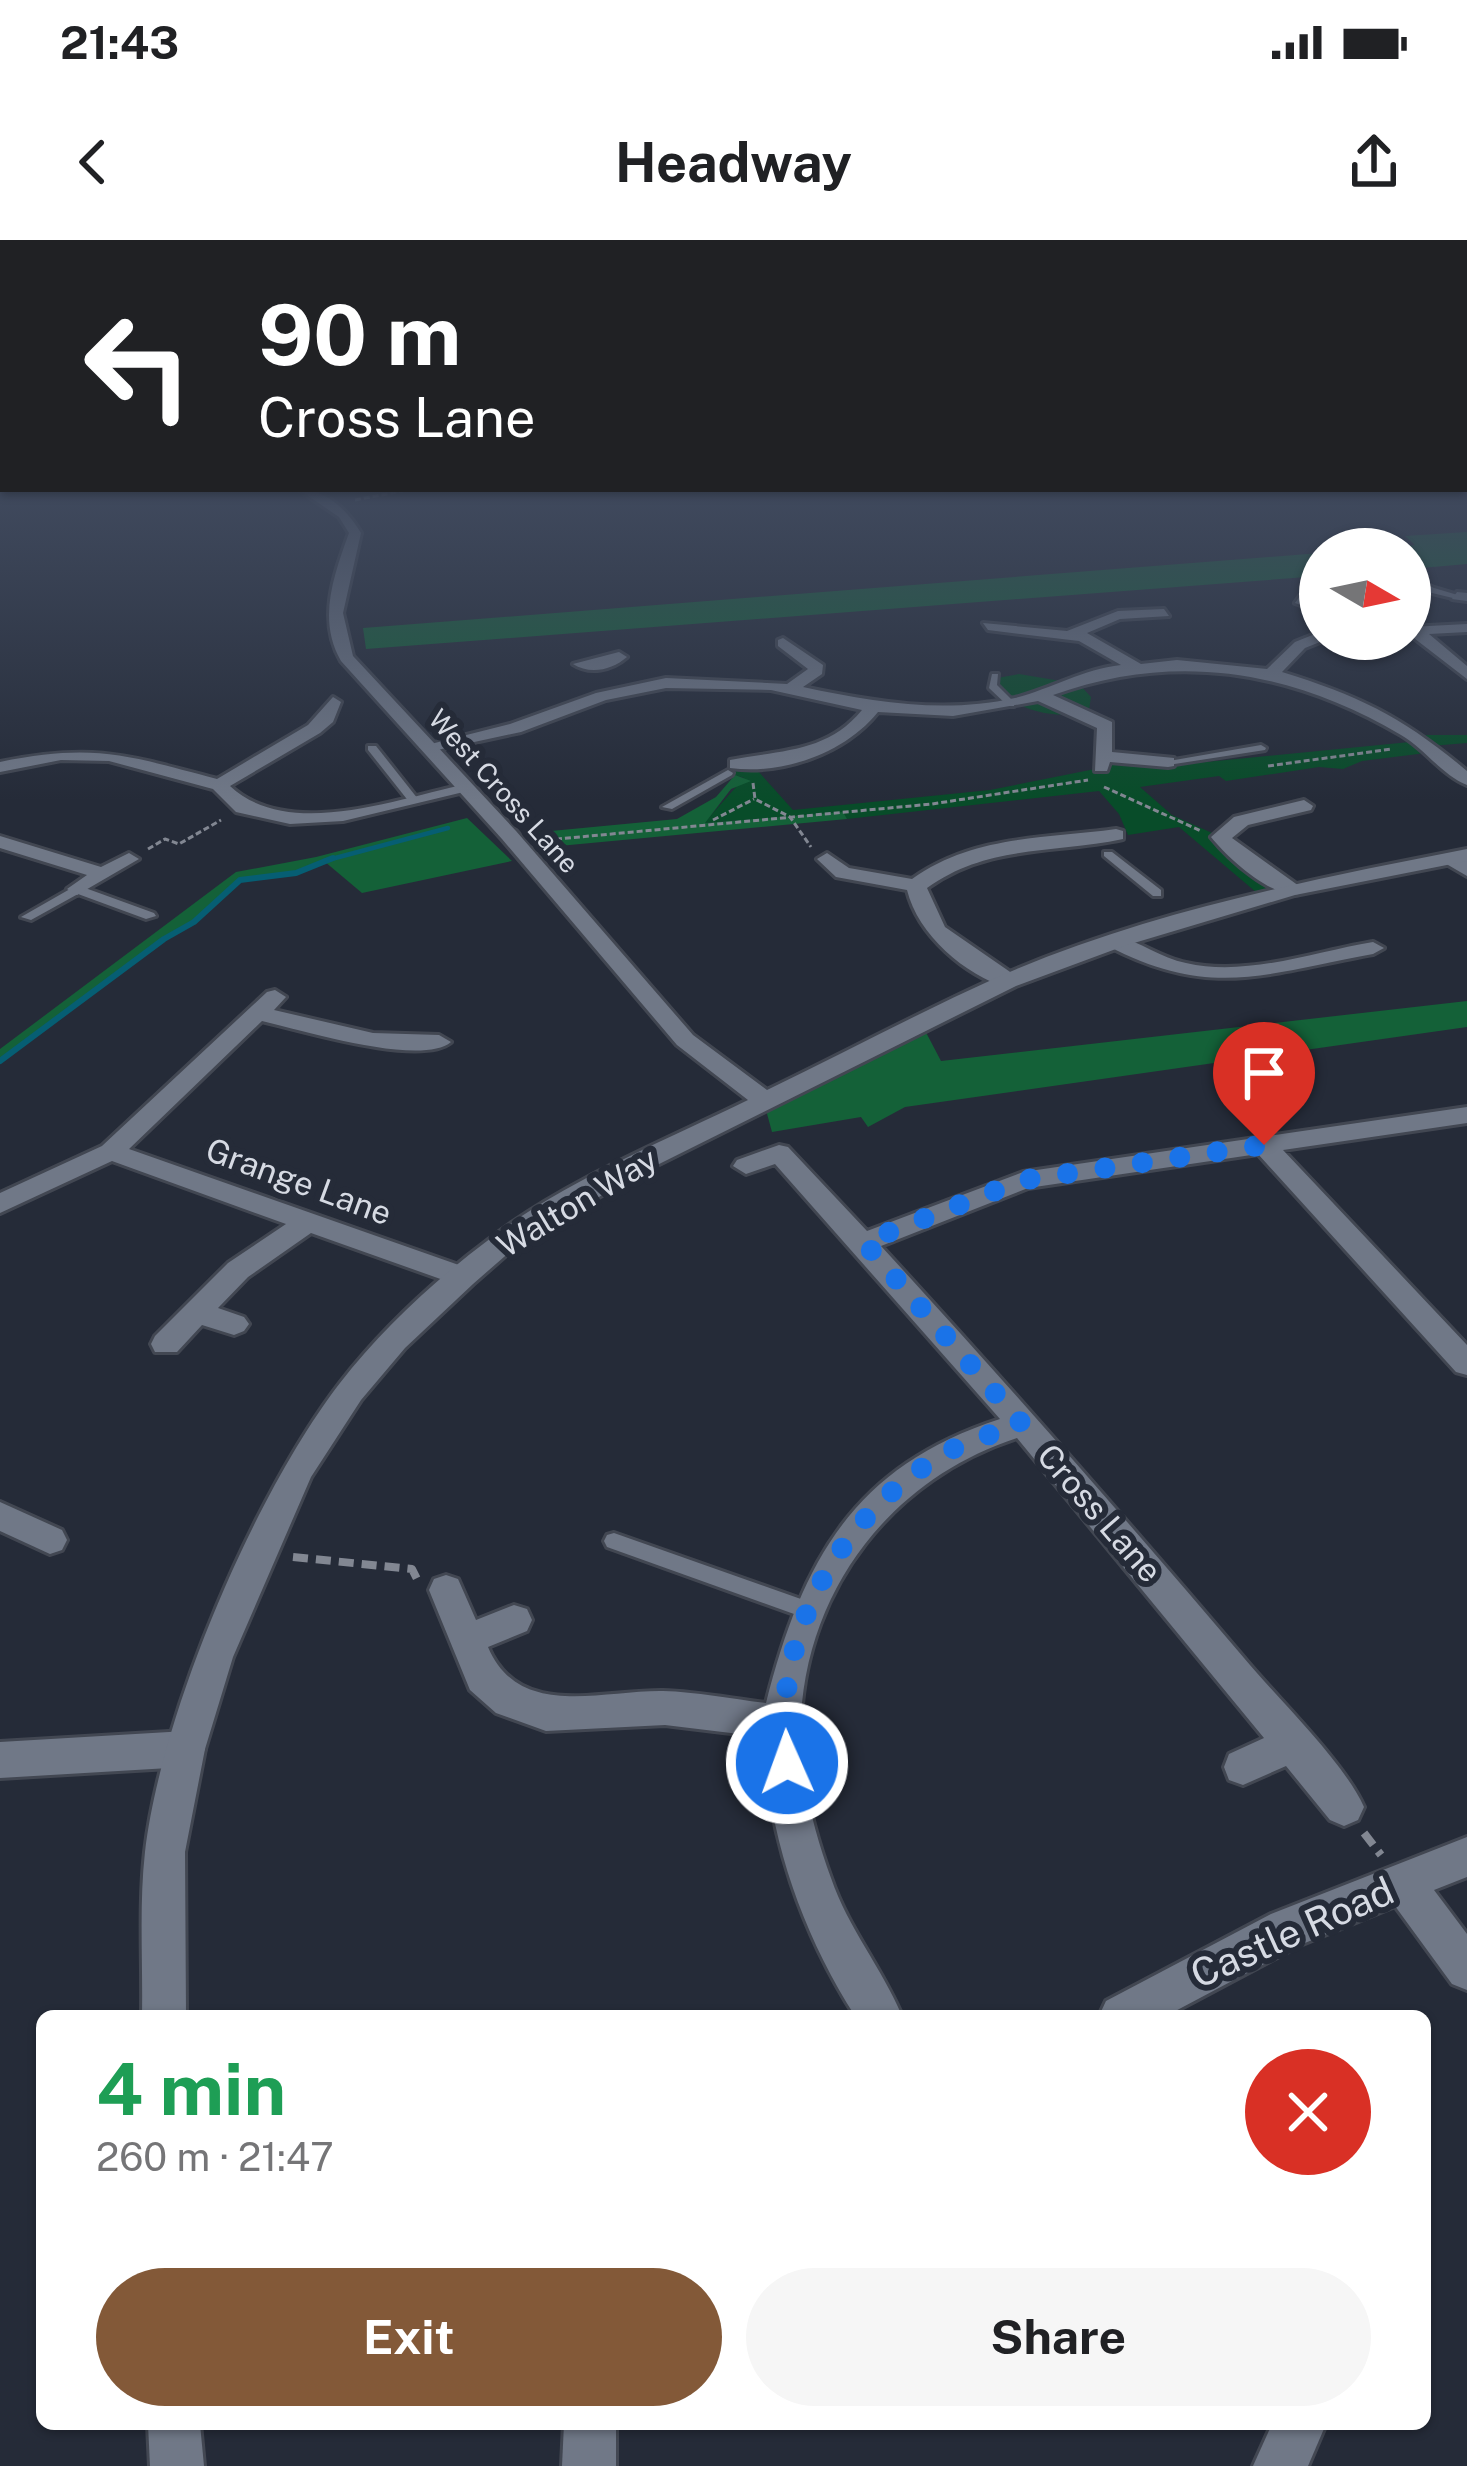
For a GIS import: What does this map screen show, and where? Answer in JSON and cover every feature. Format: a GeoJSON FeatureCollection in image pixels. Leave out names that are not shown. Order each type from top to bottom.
{"type":"FeatureCollection","features":[{"type":"Feature","properties":{"kind":"street","name":"West Cross Lane"},"geometry":{"type":"LineString","coordinates":[[341,593],[338,647],[686,1040],[763,1100]]}},
{"type":"Feature","properties":{"kind":"street"},"geometry":{"type":"LineString","coordinates":[[1072,634],[1118,615],[1168,613]]}},
{"type":"Feature","properties":{"kind":"street"},"geometry":{"type":"LineString","coordinates":[[984,625],[1072,634],[1105,646],[1135,667]]}},
{"type":"Feature","properties":{"kind":"street"},"geometry":{"type":"LineString","coordinates":[[1431,630],[1467,628]]}},
{"type":"Feature","properties":{"kind":"street"},"geometry":{"type":"LineString","coordinates":[[1431,645],[1467,674]]}},
{"type":"Feature","properties":{"kind":"street"},"geometry":{"type":"LineString","coordinates":[[790,689],[816,671],[811,659],[790,647],[817,647]]}},
{"type":"Feature","properties":{"kind":"street"},"geometry":{"type":"LineString","coordinates":[[1271,674],[1299,647]]}},
{"type":"Feature","properties":{"kind":"street"},"geometry":{"type":"LineString","coordinates":[[580,664],[612,661],[638,687]]}},
{"type":"Feature","properties":{"kind":"street"},"geometry":{"type":"LineString","coordinates":[[428,747],[515,728],[638,687],[718,681],[790,689],[873,707],[953,711],[1011,704],[1089,676],[1135,667],[1198,666],[1271,674],[1347,697],[1428,746],[1467,779]]}},
{"type":"Feature","properties":{"kind":"street"},"geometry":{"type":"LineString","coordinates":[[1042,696],[1106,726],[1106,767],[1168,762]]}},
{"type":"Feature","properties":{"kind":"street"},"geometry":{"type":"LineString","coordinates":[[219,785],[301,738],[332,706],[354,711]]}},
{"type":"Feature","properties":{"kind":"street"},"geometry":{"type":"LineString","coordinates":[[728,765],[828,748],[860,726],[873,707]]}},
{"type":"Feature","properties":{"kind":"street"},"geometry":{"type":"LineString","coordinates":[[0,767],[61,755],[110,756],[219,785],[243,808],[269,817],[319,818],[466,790]]}},
{"type":"Feature","properties":{"kind":"street"},"geometry":{"type":"LineString","coordinates":[[1292,890],[1234,852],[1221,837],[1241,821],[1278,811],[1301,815]]}},
{"type":"Feature","properties":{"kind":"street"},"geometry":{"type":"LineString","coordinates":[[0,842],[104,874]]}},
{"type":"Feature","properties":{"kind":"street"},"geometry":{"type":"LineString","coordinates":[[827,859],[843,873],[916,886],[939,867],[970,852],[1105,842]]}},
{"type":"Feature","properties":{"kind":"street"},"geometry":{"type":"LineString","coordinates":[[76,889],[129,860]]}},
{"type":"Feature","properties":{"kind":"street","name":"Walton Way"},"geometry":{"type":"LineString","coordinates":[[164,2010],[165,1852],[186,1750],[215,1657],[298,1472],[350,1391],[394,1340],[463,1277],[503,1242],[568,1201],[1008,981],[1116,941],[1292,890],[1461,861]]}},
{"type":"Feature","properties":{"kind":"street"},"geometry":{"type":"LineString","coordinates":[[916,886],[920,911],[944,938],[1008,981]]}},
{"type":"Feature","properties":{"kind":"street"},"geometry":{"type":"LineString","coordinates":[[1116,941],[1165,968],[1219,976],[1257,974],[1366,940],[1391,965]]}},
{"type":"Feature","properties":{"kind":"street"},"geometry":{"type":"LineString","coordinates":[[0,1204],[111,1152],[267,1006],[408,1051],[439,1042]]}},
{"type":"Feature","properties":{"kind":"street"},"geometry":{"type":"LineString","coordinates":[[864,1242],[1023,1180],[1467,1115]]}},
{"type":"Feature","properties":{"kind":"street"},"geometry":{"type":"LineString","coordinates":[[1264,1145],[1467,1364]]}},
{"type":"Feature","properties":{"kind":"street","name":"Grange Lane"},"geometry":{"type":"LineString","coordinates":[[111,1152],[463,1277]]}},
{"type":"Feature","properties":{"kind":"street","name":"Cross Lane"},"geometry":{"type":"LineString","coordinates":[[746,1166],[779,1154],[864,1242],[1181,1606],[1344,1807]]}},
{"type":"Feature","properties":{"kind":"street"},"geometry":{"type":"LineString","coordinates":[[166,1343],[238,1270],[310,1220]]}},
{"type":"Feature","properties":{"kind":"street"},"geometry":{"type":"LineString","coordinates":[[197,1312],[234,1324]]}},
{"type":"Feature","properties":{"kind":"street"},"geometry":{"type":"LineString","coordinates":[[877,2010],[822,1913],[793,1805],[781,1722],[808,1610],[817,1584],[850,1536],[890,1493],[946,1453],[1022,1424]]}},
{"type":"Feature","properties":{"kind":"street"},"geometry":{"type":"LineString","coordinates":[[0,1516],[50,1540]]}},
{"type":"Feature","properties":{"kind":"street"},"geometry":{"type":"LineString","coordinates":[[446,1590],[483,1678],[509,1701],[546,1714],[665,1708],[781,1722]]}},
{"type":"Feature","properties":{"kind":"street"},"geometry":{"type":"LineString","coordinates":[[467,1640],[514,1620]]}},
{"type":"Feature","properties":{"kind":"street"},"geometry":{"type":"LineString","coordinates":[[1243,1767],[1292,1744]]}},
{"type":"Feature","properties":{"kind":"street"},"geometry":{"type":"LineString","coordinates":[[0,1760],[186,1750]]}},
{"type":"Feature","properties":{"kind":"street","name":"Castle Road"},"geometry":{"type":"LineString","coordinates":[[1173,2003],[1286,1929],[1467,1857]]}},
{"type":"Feature","properties":{"kind":"street"},"geometry":{"type":"LineString","coordinates":[[1402,1882],[1467,1969]]}},
{"type":"Feature","properties":{"kind":"street"},"geometry":{"type":"LineString","coordinates":[[174,2430],[177,2466]]}},
{"type":"Feature","properties":{"kind":"street"},"geometry":{"type":"LineString","coordinates":[[590,2430],[590,2466]]}},
{"type":"Feature","properties":{"kind":"street"},"geometry":{"type":"LineString","coordinates":[[1280,2466],[1297,2430]]}},
{"type":"Feature","properties":{"kind":"lane"},"geometry":{"type":"LineString","coordinates":[[995,676],[992,686],[1011,704]]}},
{"type":"Feature","properties":{"kind":"lane"},"geometry":{"type":"LineString","coordinates":[[372,748],[414,800]]}},
{"type":"Feature","properties":{"kind":"lane"},"geometry":{"type":"LineString","coordinates":[[1168,762],[1261,748]]}},
{"type":"Feature","properties":{"kind":"lane"},"geometry":{"type":"LineString","coordinates":[[668,807],[728,765]]}},
{"type":"Feature","properties":{"kind":"lane"},"geometry":{"type":"LineString","coordinates":[[1105,842],[1157,893]]}},
{"type":"Feature","properties":{"kind":"lane"},"geometry":{"type":"LineString","coordinates":[[27,917],[76,889],[150,916]]}},
{"type":"Feature","properties":{"kind":"lane"},"geometry":{"type":"LineString","coordinates":[[614,1541],[808,1610]]}},
{"type":"Feature","properties":{"kind":"path"},"geometry":{"type":"LineString","coordinates":[[1252,767],[1428,746]]}},
{"type":"Feature","properties":{"kind":"path"},"geometry":{"type":"LineString","coordinates":[[704,824],[754,799],[757,787],[728,765]]}},
{"type":"Feature","properties":{"kind":"path"},"geometry":{"type":"LineString","coordinates":[[513,840],[932,804],[1106,767]]}},
{"type":"Feature","properties":{"kind":"path"},"geometry":{"type":"LineString","coordinates":[[1105,842],[1135,818],[1132,802],[1118,785]]}},
{"type":"Feature","properties":{"kind":"path"},"geometry":{"type":"LineString","coordinates":[[754,799],[790,817],[819,860],[827,859]]}},
{"type":"Feature","properties":{"kind":"path"},"geometry":{"type":"LineString","coordinates":[[1132,802],[1221,837]]}},
{"type":"Feature","properties":{"kind":"path"},"geometry":{"type":"LineString","coordinates":[[129,860],[165,839],[179,844],[243,808]]}},
{"type":"Feature","properties":{"kind":"path"},"geometry":{"type":"LineString","coordinates":[[260,1553],[412,1569],[424,1595],[446,1590]]}},
{"type":"Feature","properties":{"kind":"path"},"geometry":{"type":"LineString","coordinates":[[1344,1807],[1402,1882]]}},
{"type":"Feature","properties":{"kind":"green space"},"geometry":{"type":"Polygon","coordinates":[[[811,593],[1099,593],[366,649],[363,628],[811,593]]]}},
{"type":"Feature","properties":{"kind":"green space"},"geometry":{"type":"Polygon","coordinates":[[[1019,674],[1079,684],[1091,697],[1089,710],[1063,715],[1035,711],[1010,699],[992,679],[1019,674]]]}},
{"type":"Feature","properties":{"kind":"green space"},"geometry":{"type":"Polygon","coordinates":[[[1414,735],[1467,735],[1467,743],[1430,746],[1434,752],[1362,761],[1343,769],[1319,767],[1140,787],[1172,815],[1221,837],[1292,890],[1263,898],[1179,827],[1128,835],[1119,814],[1099,791],[847,819],[842,812],[704,823],[744,778],[728,773],[736,764],[750,762],[793,810],[990,790],[1100,768],[1103,756],[1196,763],[1420,741],[1414,735]]]}},
{"type":"Feature","properties":{"kind":"green space"},"geometry":{"type":"Polygon","coordinates":[[[735,775],[751,781],[731,789],[705,823],[843,812],[847,819],[559,846],[530,860],[509,835],[677,819],[716,797],[735,775]]]}},
{"type":"Feature","properties":{"kind":"green space"},"geometry":{"type":"Polygon","coordinates":[[[467,818],[512,861],[362,893],[324,861],[296,873],[240,880],[194,922],[164,939],[0,1061],[0,1049],[236,872],[316,857],[467,818]]]}},
{"type":"Feature","properties":{"kind":"green space"},"geometry":{"type":"Polygon","coordinates":[[[1467,1001],[1467,1027],[905,1107],[868,1127],[861,1117],[772,1132],[763,1099],[920,1021],[941,1061],[1467,1001]]]}},
{"type":"Feature","properties":{"kind":"waterway"},"geometry":{"type":"LineString","coordinates":[[329,860],[448,828]]}},
{"type":"Feature","properties":{"kind":"waterway"},"geometry":{"type":"LineString","coordinates":[[329,860],[333,858]]}},
{"type":"Feature","properties":{"kind":"waterway"},"geometry":{"type":"LineString","coordinates":[[0,1061],[164,939],[194,922],[240,880],[296,873],[329,860]]}},
{"type":"Feature","properties":{"kind":"waterway"},"geometry":{"type":"LineString","coordinates":[[324,861],[329,860]]}},
{"type":"Feature","properties":{"kind":"route"},"geometry":{"type":"LineString","coordinates":[[787,1763],[781,1722],[796,1651],[817,1584],[850,1536],[890,1493],[946,1453],[1022,1424],[864,1242],[1023,1180],[1264,1145]]}}]}
